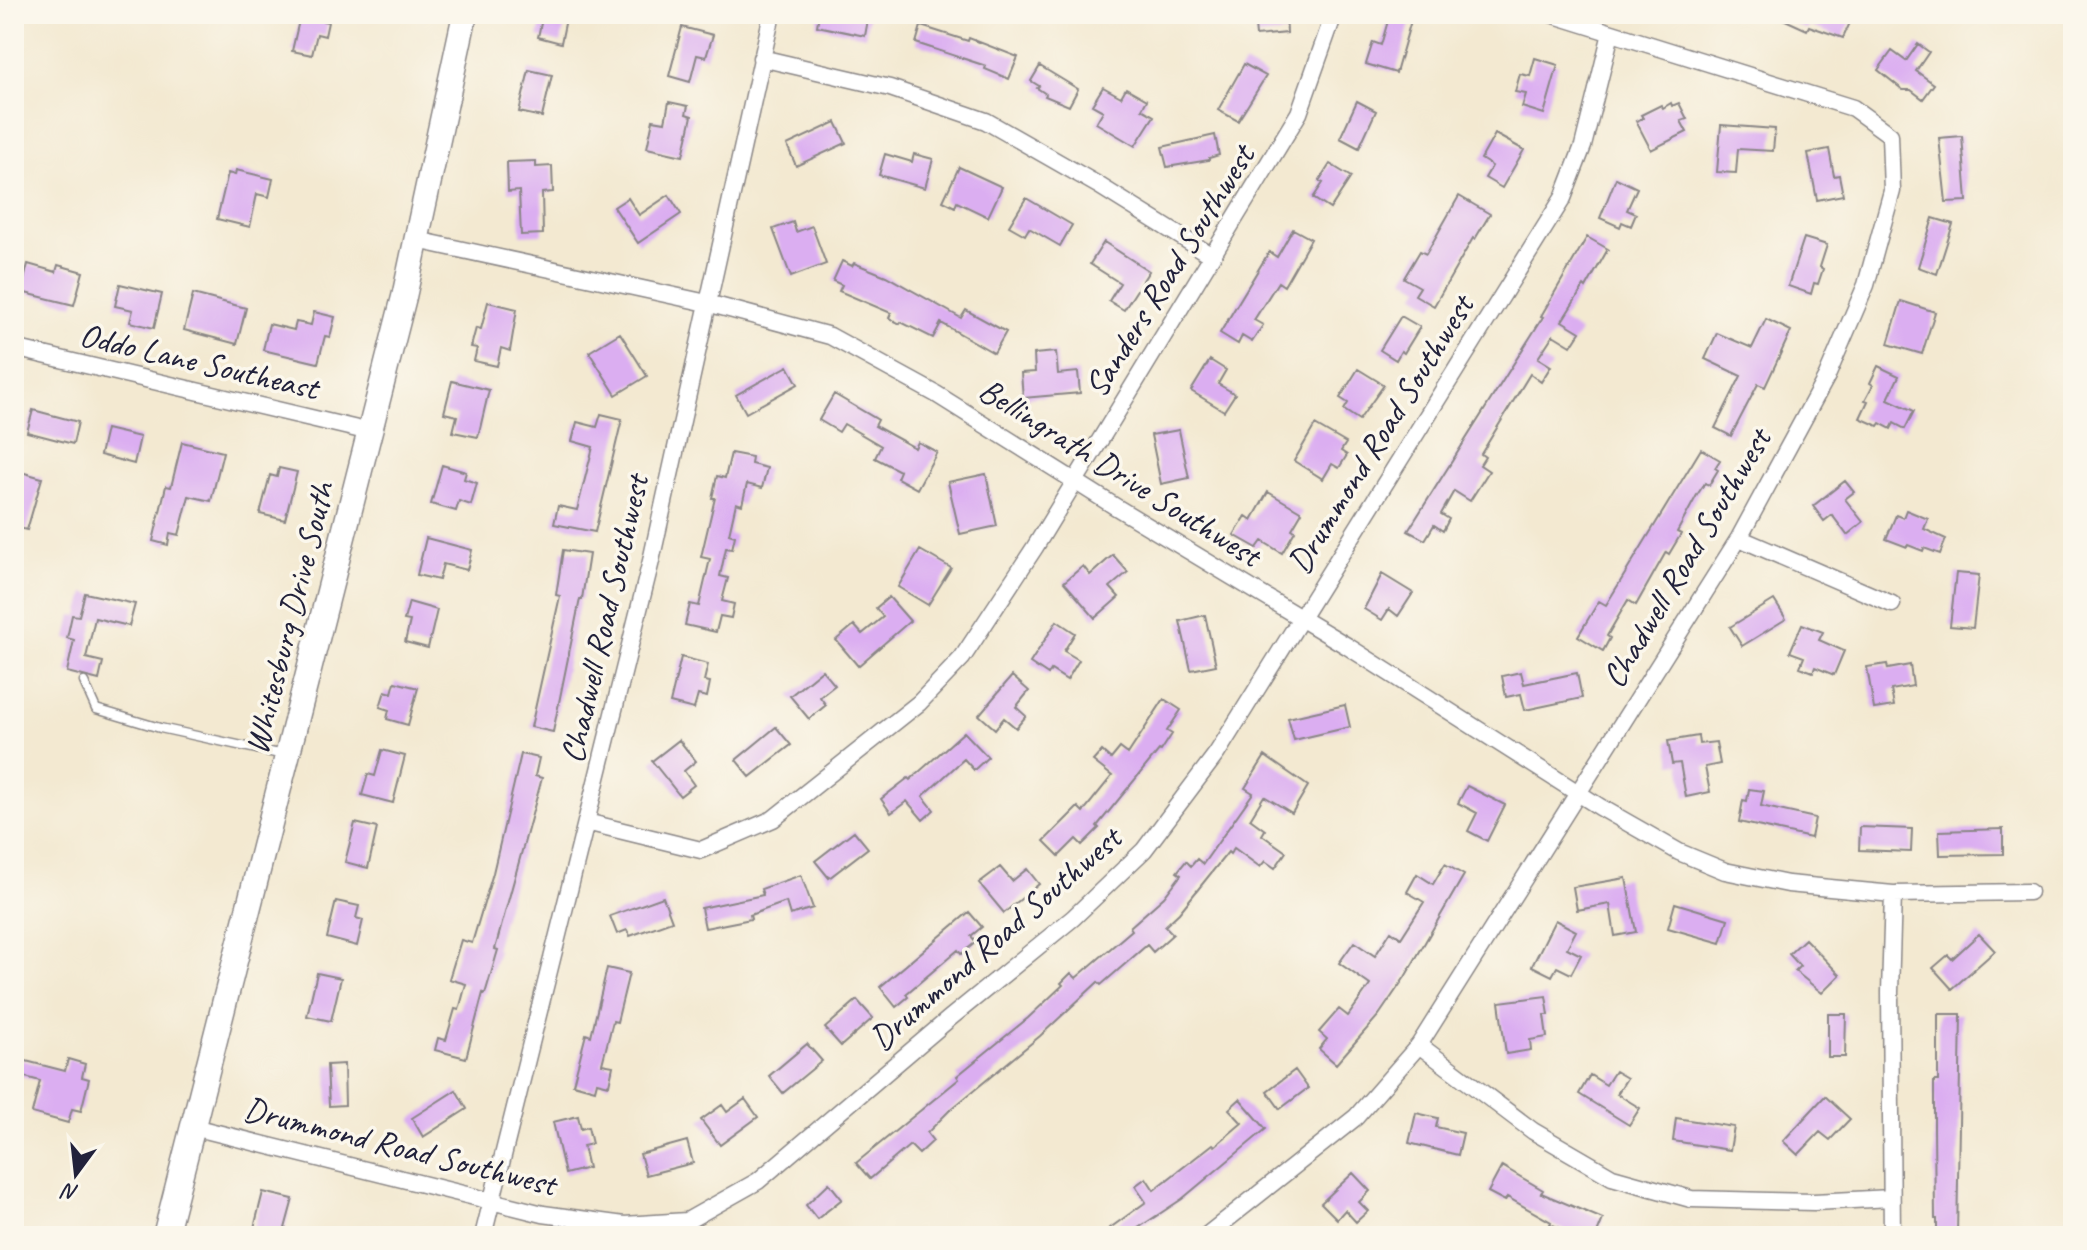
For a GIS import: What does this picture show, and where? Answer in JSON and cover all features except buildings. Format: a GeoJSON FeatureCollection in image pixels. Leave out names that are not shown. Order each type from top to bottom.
{"type":"FeatureCollection","features":[{"type":"Feature","properties":{"kind":"main road","name":"Whitesburg Drive South"},"geometry":{"type":"LineString","coordinates":[[165,1236],[370,432],[417,240],[465,14]]}},
{"type":"Feature","properties":{"kind":"street","name":"Chadwell Road Southwest"},"geometry":{"type":"LineString","coordinates":[[483,1236],[651,561],[772,14]]}},
{"type":"Feature","properties":{"kind":"street","name":"Sanders Road Southwest"},"geometry":{"type":"LineString","coordinates":[[586,822],[701,850],[773,819],[919,703],[962,658],[1075,481],[1299,113],[1334,14]]}},
{"type":"Feature","properties":{"kind":"street","name":"Chadwell Road Southwest"},"geometry":{"type":"LineString","coordinates":[[1206,1236],[1356,1117],[1419,1045],[1739,538],[1827,376],[1866,285],[1892,191],[1890,135],[1853,108],[1551,14]]}},
{"type":"Feature","properties":{"kind":"street","name":"Drummond Road Southwest"},"geometry":{"type":"LineString","coordinates":[[193,1127],[543,1214],[624,1225],[689,1228],[758,1181],[1073,918],[1144,850],[1217,753],[1563,198],[1583,146],[1611,33]]}},
{"type":"Feature","properties":{"kind":"street"},"geometry":{"type":"LineString","coordinates":[[761,58],[890,88],[986,121],[1098,185],[1212,256]]}},
{"type":"Feature","properties":{"kind":"street","name":"Bellingrath Drive Southwest"},"geometry":{"type":"LineString","coordinates":[[417,240],[707,303],[830,336],[936,394],[1301,618],[1600,807],[1679,852],[1725,871],[1788,884],[1893,894],[2029,892]]}},
{"type":"Feature","properties":{"kind":"street","name":"Oddo Lane Southeast"},"geometry":{"type":"LineString","coordinates":[[14,348],[370,432]]}},
{"type":"Feature","properties":{"kind":"street"},"geometry":{"type":"LineString","coordinates":[[1739,538],[1892,604]]}},
{"type":"Feature","properties":{"kind":"street"},"geometry":{"type":"LineString","coordinates":[[1892,1236],[1890,992],[1893,894]]}},
{"type":"Feature","properties":{"kind":"street"},"geometry":{"type":"LineString","coordinates":[[1419,1045],[1533,1131],[1612,1177],[1691,1199],[1814,1202],[1891,1198]]}},
{"type":"Feature","properties":{"kind":"lane"},"geometry":{"type":"LineString","coordinates":[[84,682],[96,709],[160,728],[289,756]]}}]}
